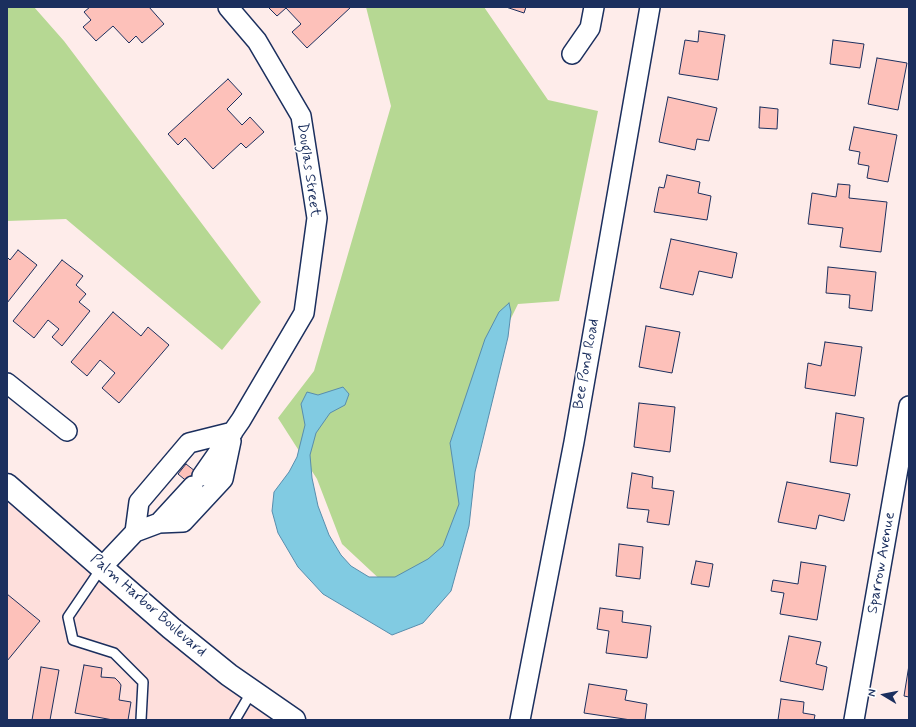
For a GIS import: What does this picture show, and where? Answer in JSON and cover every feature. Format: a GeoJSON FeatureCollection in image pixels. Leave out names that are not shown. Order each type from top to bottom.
{"type":"FeatureCollection","features":[{"type":"Feature","properties":{"kind":"main road","name":"Palm Harbor Boulevard"},"geometry":{"type":"LineString","coordinates":[[7,485],[189,642],[252,691],[294,720]]}},
{"type":"Feature","properties":{"kind":"street","name":"Douglas Street"},"geometry":{"type":"LineString","coordinates":[[102,567],[135,532],[159,523],[197,481],[233,432],[304,313],[317,218],[301,116],[257,41],[228,7]]}},
{"type":"Feature","properties":{"kind":"street"},"geometry":{"type":"LineString","coordinates":[[572,54],[590,28],[594,7]]}},
{"type":"Feature","properties":{"kind":"street","name":"Bee Pond Road"},"geometry":{"type":"LineString","coordinates":[[520,720],[574,442],[650,7]]}},
{"type":"Feature","properties":{"kind":"street"},"geometry":{"type":"LineString","coordinates":[[7,383],[67,431]]}},
{"type":"Feature","properties":{"kind":"street","name":"Sparrow Avenue"},"geometry":{"type":"LineString","coordinates":[[854,720],[909,406]]}},
{"type":"Feature","properties":{"kind":"street"},"geometry":{"type":"LineString","coordinates":[[135,532],[139,502],[189,443],[233,432],[223,479],[183,522],[159,523]]}},
{"type":"Feature","properties":{"kind":"lane"},"geometry":{"type":"LineString","coordinates":[[102,567],[68,617],[73,640],[114,653],[143,682],[141,720]]}},
{"type":"Feature","properties":{"kind":"lane"},"geometry":{"type":"LineString","coordinates":[[234,720],[252,691]]}},
{"type":"Feature","properties":{"kind":"shaded area"},"geometry":{"type":"Polygon","coordinates":[[[7,496],[278,720],[7,720],[7,496]]]}},
{"type":"Feature","properties":{"kind":"green space"},"geometry":{"type":"Polygon","coordinates":[[[7,7],[34,7],[64,41],[261,302],[222,350],[66,219],[7,221],[7,7]]]}},
{"type":"Feature","properties":{"kind":"green space"},"geometry":{"type":"Polygon","coordinates":[[[366,7],[484,7],[548,100],[598,111],[559,301],[518,304],[482,377],[466,496],[448,552],[386,585],[342,544],[317,479],[278,418],[314,371],[391,106],[366,7]]]}},
{"type":"Feature","properties":{"kind":"water"},"geometry":{"type":"Polygon","coordinates":[[[509,303],[511,312],[508,337],[475,472],[469,526],[451,591],[423,623],[392,635],[323,594],[298,567],[278,533],[272,511],[274,492],[289,472],[297,457],[305,425],[301,404],[307,392],[318,395],[343,387],[349,394],[345,405],[330,413],[316,433],[310,455],[312,478],[318,506],[329,535],[341,555],[351,566],[369,577],[395,577],[428,559],[443,546],[459,504],[450,443],[485,339],[499,312],[509,303]]]}},
{"type":"Feature","properties":{"kind":"building"},"geometry":{"type":"Polygon","coordinates":[[[90,7],[149,7],[164,24],[142,43],[136,36],[129,43],[113,26],[96,41],[83,27],[91,20],[84,12],[90,7]]]}},
{"type":"Feature","properties":{"kind":"building"},"geometry":{"type":"Polygon","coordinates":[[[268,7],[351,7],[307,48],[292,32],[301,24],[286,8],[277,16],[268,7]]]}},
{"type":"Feature","properties":{"kind":"building"},"geometry":{"type":"Polygon","coordinates":[[[506,7],[526,7],[524,13],[506,7]]]}},
{"type":"Feature","properties":{"kind":"building"},"geometry":{"type":"Polygon","coordinates":[[[699,31],[725,35],[718,80],[679,74],[685,40],[698,42],[699,31]]]}},
{"type":"Feature","properties":{"kind":"building"},"geometry":{"type":"Polygon","coordinates":[[[833,40],[864,44],[860,68],[830,64],[833,40]]]}},
{"type":"Feature","properties":{"kind":"building"},"geometry":{"type":"Polygon","coordinates":[[[877,58],[907,63],[898,110],[868,104],[877,58]]]}},
{"type":"Feature","properties":{"kind":"building"},"geometry":{"type":"Polygon","coordinates":[[[228,79],[242,94],[227,109],[242,125],[250,117],[264,132],[246,148],[241,143],[213,169],[185,138],[178,145],[168,134],[228,79]]]}},
{"type":"Feature","properties":{"kind":"building"},"geometry":{"type":"Polygon","coordinates":[[[668,97],[717,108],[709,141],[697,139],[695,150],[659,142],[668,97]]]}},
{"type":"Feature","properties":{"kind":"building"},"geometry":{"type":"Polygon","coordinates":[[[760,107],[778,109],[777,129],[759,128],[760,107]]]}},
{"type":"Feature","properties":{"kind":"building"},"geometry":{"type":"Polygon","coordinates":[[[854,127],[897,135],[888,182],[867,178],[869,166],[858,164],[860,152],[849,150],[854,127]]]}},
{"type":"Feature","properties":{"kind":"building"},"geometry":{"type":"Polygon","coordinates":[[[667,175],[700,182],[698,193],[711,196],[707,220],[654,212],[659,187],[664,188],[667,175]]]}},
{"type":"Feature","properties":{"kind":"building"},"geometry":{"type":"Polygon","coordinates":[[[838,184],[850,185],[849,198],[887,202],[881,252],[840,247],[843,228],[808,224],[812,193],[836,197],[838,184]]]}},
{"type":"Feature","properties":{"kind":"building"},"geometry":{"type":"Polygon","coordinates":[[[671,239],[737,253],[732,278],[699,271],[693,295],[660,288],[671,239]]]}},
{"type":"Feature","properties":{"kind":"building"},"geometry":{"type":"Polygon","coordinates":[[[18,250],[37,265],[7,303],[7,257],[10,260],[18,250]]]}},
{"type":"Feature","properties":{"kind":"building"},"geometry":{"type":"Polygon","coordinates":[[[62,260],[83,276],[76,285],[86,294],[79,302],[90,311],[62,346],[52,337],[59,329],[48,320],[34,338],[13,321],[62,260]]]}},
{"type":"Feature","properties":{"kind":"building"},"geometry":{"type":"Polygon","coordinates":[[[828,267],[876,272],[872,311],[849,308],[850,295],[826,293],[828,267]]]}},
{"type":"Feature","properties":{"kind":"building"},"geometry":{"type":"Polygon","coordinates":[[[113,312],[141,336],[148,327],[169,345],[119,403],[102,388],[115,373],[100,360],[87,376],[71,362],[113,312]]]}},
{"type":"Feature","properties":{"kind":"building"},"geometry":{"type":"Polygon","coordinates":[[[646,326],[680,332],[672,373],[639,367],[646,326]]]}},
{"type":"Feature","properties":{"kind":"building"},"geometry":{"type":"Polygon","coordinates":[[[825,342],[862,347],[855,396],[805,388],[808,363],[821,366],[825,342]]]}},
{"type":"Feature","properties":{"kind":"building"},"geometry":{"type":"Polygon","coordinates":[[[639,403],[675,407],[670,452],[634,447],[639,403]]]}},
{"type":"Feature","properties":{"kind":"building"},"geometry":{"type":"Polygon","coordinates":[[[836,413],[864,418],[857,466],[830,462],[836,413]]]}},
{"type":"Feature","properties":{"kind":"building"},"geometry":{"type":"Polygon","coordinates":[[[186,464],[209,482],[201,493],[178,474],[186,464]]]}},
{"type":"Feature","properties":{"kind":"building"},"geometry":{"type":"Polygon","coordinates":[[[632,473],[653,477],[652,488],[674,491],[669,525],[647,522],[649,510],[627,508],[632,473]]]}},
{"type":"Feature","properties":{"kind":"building"},"geometry":{"type":"Polygon","coordinates":[[[787,482],[850,494],[844,521],[819,515],[816,529],[778,522],[787,482]]]}},
{"type":"Feature","properties":{"kind":"building"},"geometry":{"type":"Polygon","coordinates":[[[619,544],[643,547],[640,579],[616,576],[619,544]]]}},
{"type":"Feature","properties":{"kind":"building"},"geometry":{"type":"Polygon","coordinates":[[[696,561],[713,564],[709,587],[691,584],[696,561]]]}},
{"type":"Feature","properties":{"kind":"building"},"geometry":{"type":"Polygon","coordinates":[[[801,562],[826,566],[817,620],[780,614],[784,593],[771,591],[773,580],[798,584],[801,562]]]}},
{"type":"Feature","properties":{"kind":"building"},"geometry":{"type":"Polygon","coordinates":[[[7,594],[40,621],[7,661],[7,594]]]}},
{"type":"Feature","properties":{"kind":"building"},"geometry":{"type":"Polygon","coordinates":[[[600,608],[623,611],[622,622],[651,626],[647,658],[606,653],[609,631],[597,629],[600,608]]]}},
{"type":"Feature","properties":{"kind":"building"},"geometry":{"type":"Polygon","coordinates":[[[789,636],[821,642],[816,664],[827,667],[823,690],[780,681],[789,636]]]}},
{"type":"Feature","properties":{"kind":"building"},"geometry":{"type":"Polygon","coordinates":[[[84,665],[102,668],[101,677],[115,678],[119,682],[121,685],[119,700],[131,702],[128,720],[113,720],[75,713],[84,665]]]}},
{"type":"Feature","properties":{"kind":"building"},"geometry":{"type":"Polygon","coordinates":[[[909,665],[909,697],[904,696],[909,665]]]}},
{"type":"Feature","properties":{"kind":"building"},"geometry":{"type":"Polygon","coordinates":[[[41,667],[59,670],[50,720],[32,720],[41,667]]]}},
{"type":"Feature","properties":{"kind":"building"},"geometry":{"type":"Polygon","coordinates":[[[589,684],[627,690],[625,700],[647,704],[645,720],[631,720],[584,713],[589,684]]]}},
{"type":"Feature","properties":{"kind":"building"},"geometry":{"type":"Polygon","coordinates":[[[781,699],[804,702],[803,713],[815,715],[814,720],[778,720],[781,699]]]}}]}
